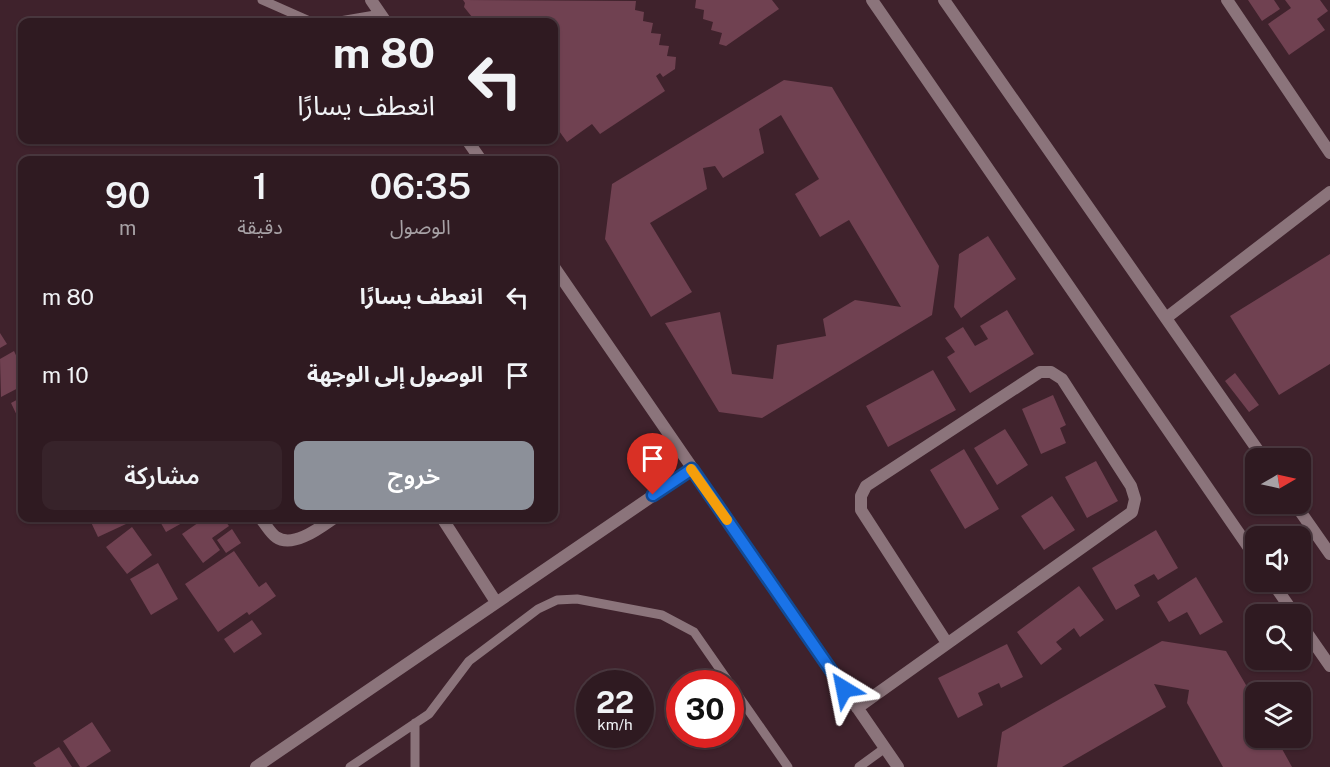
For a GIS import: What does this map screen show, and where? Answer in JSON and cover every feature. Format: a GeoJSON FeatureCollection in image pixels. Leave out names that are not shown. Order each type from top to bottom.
{"type":"FeatureCollection","features":[{"type":"Feature","properties":{"kind":"street"},"geometry":{"type":"LineString","coordinates":[[371,0],[384,18]]}},
{"type":"Feature","properties":{"kind":"street"},"geometry":{"type":"LineString","coordinates":[[872,0],[1245,542]]}},
{"type":"Feature","properties":{"kind":"street"},"geometry":{"type":"LineString","coordinates":[[944,0],[1256,448]]}},
{"type":"Feature","properties":{"kind":"street"},"geometry":{"type":"LineString","coordinates":[[1227,0],[1330,153]]}},
{"type":"Feature","properties":{"kind":"street"},"geometry":{"type":"LineString","coordinates":[[1166,318],[1330,192]]}},
{"type":"Feature","properties":{"kind":"street"},"geometry":{"type":"LineString","coordinates":[[558,273],[898,767]]}},
{"type":"Feature","properties":{"kind":"street"},"geometry":{"type":"LineString","coordinates":[[857,708],[1132,512],[1135,499],[1131,486],[1062,379],[1051,372],[1040,372],[866,486],[861,496],[861,510],[947,643]]}},
{"type":"Feature","properties":{"kind":"street"},"geometry":{"type":"LineString","coordinates":[[256,767],[692,469]]}},
{"type":"Feature","properties":{"kind":"street"},"geometry":{"type":"LineString","coordinates":[[1302,514],[1330,554]]}},
{"type":"Feature","properties":{"kind":"street"},"geometry":{"type":"LineString","coordinates":[[263,522],[276,537],[285,540],[297,539],[327,522]]}},
{"type":"Feature","properties":{"kind":"street"},"geometry":{"type":"LineString","coordinates":[[445,522],[496,602]]}},
{"type":"Feature","properties":{"kind":"street"},"geometry":{"type":"LineString","coordinates":[[1311,639],[1330,666]]}},
{"type":"Feature","properties":{"kind":"lane"},"geometry":{"type":"LineString","coordinates":[[262,0],[303,18]]}},
{"type":"Feature","properties":{"kind":"lane"},"geometry":{"type":"LineString","coordinates":[[350,767],[429,714],[469,661],[538,609],[557,600],[577,599],[662,615],[694,632],[788,767]]}},
{"type":"Feature","properties":{"kind":"lane"},"geometry":{"type":"LineString","coordinates":[[415,723],[415,767]]}},
{"type":"Feature","properties":{"kind":"lane"},"geometry":{"type":"LineString","coordinates":[[859,767],[885,748]]}},
{"type":"Feature","properties":{"kind":"building"},"geometry":{"type":"Polygon","coordinates":[[[463,0],[636,1],[635,10],[644,12],[643,21],[653,23],[651,33],[661,34],[659,45],[669,46],[667,56],[676,57],[675,69],[663,77],[660,73],[656,76],[665,91],[600,134],[592,124],[567,142],[558,130],[558,18],[473,18],[464,7],[463,0]]]}},
{"type":"Feature","properties":{"kind":"building"},"geometry":{"type":"Polygon","coordinates":[[[696,0],[772,0],[779,9],[726,46],[719,44],[722,33],[711,30],[713,22],[703,19],[704,10],[695,8],[696,0]]]}},
{"type":"Feature","properties":{"kind":"building"},"geometry":{"type":"Polygon","coordinates":[[[1248,0],[1274,0],[1280,9],[1262,21],[1248,0]]]}},
{"type":"Feature","properties":{"kind":"building"},"geometry":{"type":"Polygon","coordinates":[[[1285,0],[1320,0],[1328,11],[1317,19],[1325,30],[1289,55],[1268,24],[1291,8],[1285,0]]]}},
{"type":"Feature","properties":{"kind":"building"},"geometry":{"type":"Polygon","coordinates":[[[784,80],[832,87],[939,266],[932,315],[762,418],[719,412],[665,323],[720,312],[732,374],[773,379],[777,345],[826,336],[823,319],[855,300],[901,307],[849,220],[820,237],[795,194],[819,179],[781,115],[759,129],[764,153],[723,178],[715,166],[703,168],[707,189],[650,223],[692,292],[651,317],[605,239],[612,184],[784,80]]]}},
{"type":"Feature","properties":{"kind":"building"},"geometry":{"type":"Polygon","coordinates":[[[988,236],[1016,279],[961,318],[954,307],[959,254],[988,236]]]}},
{"type":"Feature","properties":{"kind":"building"},"geometry":{"type":"Polygon","coordinates":[[[1330,254],[1330,364],[1279,395],[1230,316],[1330,254]]]}},
{"type":"Feature","properties":{"kind":"building"},"geometry":{"type":"Polygon","coordinates":[[[1007,310],[1034,354],[970,393],[947,357],[955,352],[945,338],[963,327],[975,346],[988,339],[980,326],[1007,310]]]}},
{"type":"Feature","properties":{"kind":"building"},"geometry":{"type":"Polygon","coordinates":[[[0,333],[7,344],[0,348],[0,333]]]}},
{"type":"Feature","properties":{"kind":"building"},"geometry":{"type":"Polygon","coordinates":[[[14,351],[18,360],[18,388],[1,397],[0,359],[14,351]]]}},
{"type":"Feature","properties":{"kind":"building"},"geometry":{"type":"Polygon","coordinates":[[[933,370],[956,410],[888,447],[866,406],[933,370]]]}},
{"type":"Feature","properties":{"kind":"building"},"geometry":{"type":"Polygon","coordinates":[[[1235,373],[1259,405],[1249,412],[1225,381],[1235,373]]]}},
{"type":"Feature","properties":{"kind":"building"},"geometry":{"type":"Polygon","coordinates":[[[1053,395],[1066,425],[1060,428],[1066,443],[1041,454],[1022,409],[1053,395]]]}},
{"type":"Feature","properties":{"kind":"building"},"geometry":{"type":"Polygon","coordinates":[[[18,399],[18,418],[11,403],[18,399]]]}},
{"type":"Feature","properties":{"kind":"building"},"geometry":{"type":"Polygon","coordinates":[[[1005,429],[1028,465],[997,485],[974,448],[1005,429]]]}},
{"type":"Feature","properties":{"kind":"building"},"geometry":{"type":"Polygon","coordinates":[[[964,449],[999,509],[965,529],[930,470],[964,449]]]}},
{"type":"Feature","properties":{"kind":"building"},"geometry":{"type":"Polygon","coordinates":[[[1096,461],[1118,501],[1087,518],[1065,477],[1096,461]]]}},
{"type":"Feature","properties":{"kind":"building"},"geometry":{"type":"Polygon","coordinates":[[[1052,496],[1075,530],[1044,550],[1021,516],[1052,496]]]}},
{"type":"Feature","properties":{"kind":"building"},"geometry":{"type":"Polygon","coordinates":[[[91,522],[125,522],[126,524],[98,537],[91,522]]]}},
{"type":"Feature","properties":{"kind":"building"},"geometry":{"type":"Polygon","coordinates":[[[160,522],[184,522],[166,532],[160,522]]]}},
{"type":"Feature","properties":{"kind":"building"},"geometry":{"type":"Polygon","coordinates":[[[199,522],[226,522],[229,526],[212,538],[220,550],[203,563],[182,534],[199,522]]]}},
{"type":"Feature","properties":{"kind":"building"},"geometry":{"type":"Polygon","coordinates":[[[132,527],[152,555],[127,574],[106,547],[132,527]]]}},
{"type":"Feature","properties":{"kind":"building"},"geometry":{"type":"Polygon","coordinates":[[[232,529],[241,543],[226,553],[217,540],[232,529]]]}},
{"type":"Feature","properties":{"kind":"building"},"geometry":{"type":"Polygon","coordinates":[[[1156,530],[1178,568],[1158,580],[1154,574],[1134,585],[1140,596],[1116,610],[1092,568],[1156,530]]]}},
{"type":"Feature","properties":{"kind":"building"},"geometry":{"type":"Polygon","coordinates":[[[234,551],[259,587],[266,582],[276,596],[249,615],[247,612],[218,632],[185,584],[234,551]]]}},
{"type":"Feature","properties":{"kind":"building"},"geometry":{"type":"Polygon","coordinates":[[[158,563],[178,599],[151,615],[130,579],[158,563]]]}},
{"type":"Feature","properties":{"kind":"building"},"geometry":{"type":"Polygon","coordinates":[[[1196,577],[1223,622],[1200,635],[1187,612],[1169,622],[1157,602],[1196,577]]]}},
{"type":"Feature","properties":{"kind":"building"},"geometry":{"type":"Polygon","coordinates":[[[1079,586],[1104,620],[1080,637],[1074,628],[1056,642],[1062,649],[1041,665],[1017,632],[1079,586]]]}},
{"type":"Feature","properties":{"kind":"building"},"geometry":{"type":"Polygon","coordinates":[[[252,620],[262,634],[234,653],[224,639],[252,620]]]}},
{"type":"Feature","properties":{"kind":"building"},"geometry":{"type":"Polygon","coordinates":[[[1162,641],[1226,651],[1245,683],[1245,748],[1282,748],[1292,767],[1223,767],[1187,703],[1189,690],[1154,684],[1166,707],[1062,767],[997,767],[1002,732],[1162,641]]]}},
{"type":"Feature","properties":{"kind":"building"},"geometry":{"type":"Polygon","coordinates":[[[1007,644],[1023,677],[1001,688],[999,683],[978,693],[983,705],[958,718],[938,678],[1007,644]]]}},
{"type":"Feature","properties":{"kind":"building"},"geometry":{"type":"Polygon","coordinates":[[[92,722],[111,751],[86,767],[80,767],[63,741],[92,722]]]}},
{"type":"Feature","properties":{"kind":"building"},"geometry":{"type":"Polygon","coordinates":[[[59,747],[72,767],[36,767],[33,763],[59,747]]]}},
{"type":"Feature","properties":{"kind":"slow traffic"},"geometry":{"type":"LineString","coordinates":[[691,469],[727,520]]}},
{"type":"Feature","properties":{"kind":"route"},"geometry":{"type":"LineString","coordinates":[[653,495],[692,469],[844,689]]}}]}
